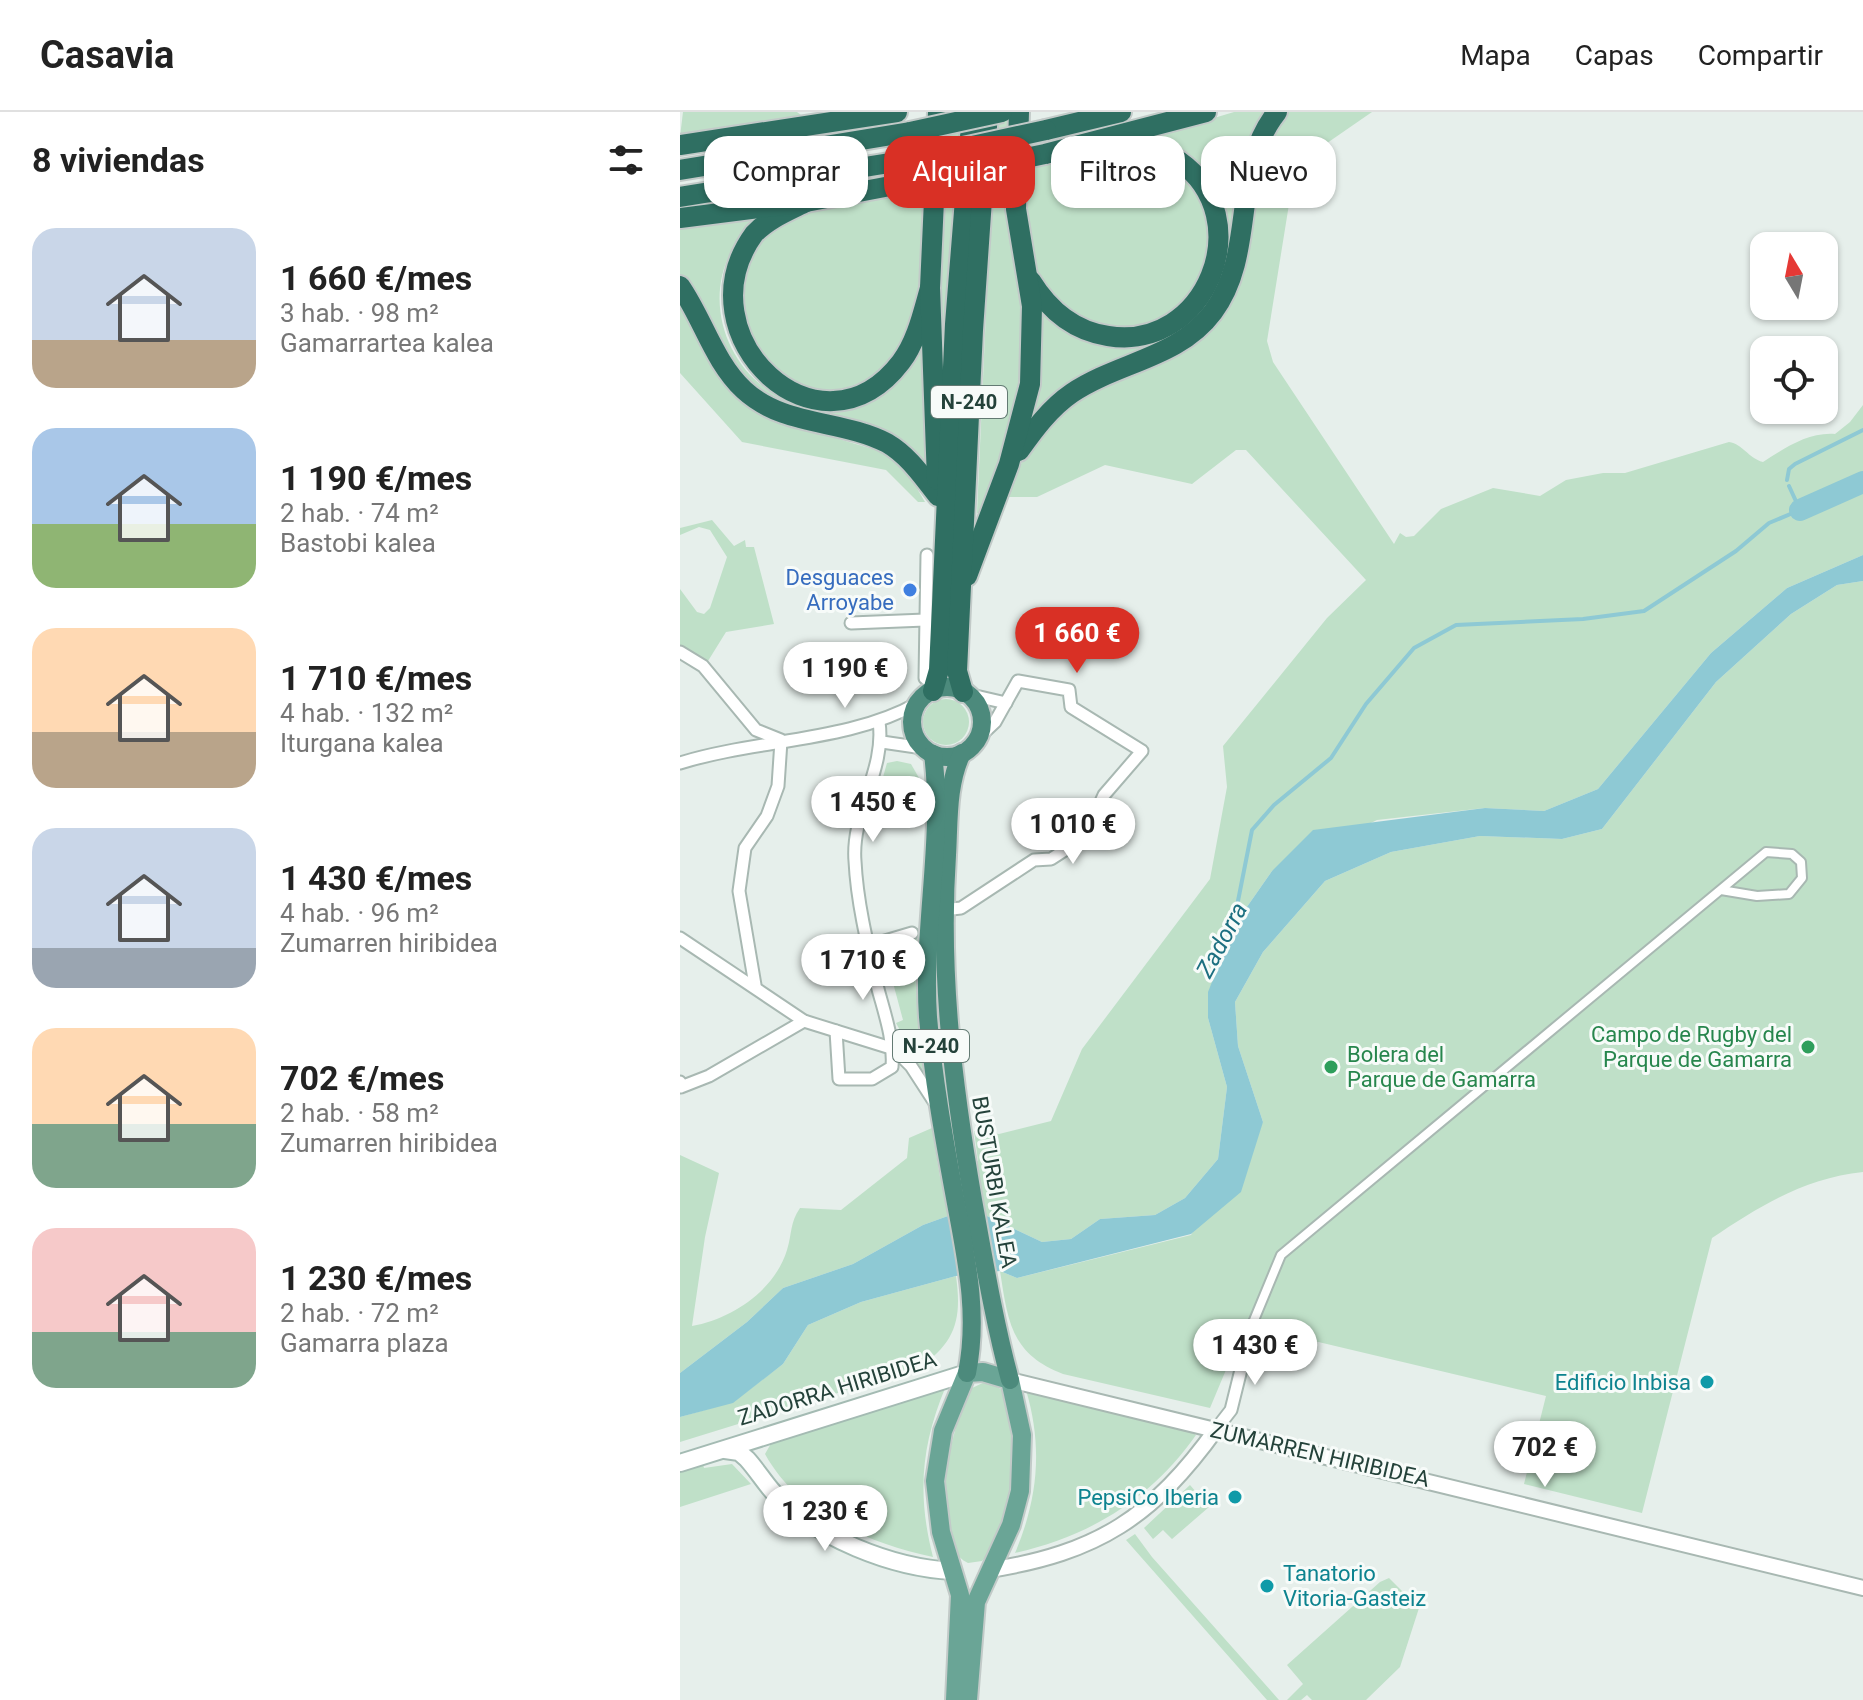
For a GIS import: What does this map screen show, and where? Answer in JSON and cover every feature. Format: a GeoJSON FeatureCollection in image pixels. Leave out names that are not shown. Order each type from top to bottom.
{"type":"FeatureCollection","features":[{"type":"Feature","properties":{"kind":"highway"},"geometry":{"type":"LineString","coordinates":[[817,112],[848,120]]}},
{"type":"Feature","properties":{"kind":"highway"},"geometry":{"type":"LineString","coordinates":[[680,145],[897,112]]}},
{"type":"Feature","properties":{"kind":"highway"},"geometry":{"type":"LineString","coordinates":[[938,112],[930,288],[938,496],[944,539]]}},
{"type":"Feature","properties":{"kind":"highway","name":"N-240"},"geometry":{"type":"LineString","coordinates":[[928,751],[912,726],[939,670],[955,324],[972,112]]}},
{"type":"Feature","properties":{"kind":"highway","name":"N-240"},"geometry":{"type":"LineString","coordinates":[[978,738],[980,714],[965,693],[957,671],[988,112]]}},
{"type":"Feature","properties":{"kind":"highway"},"geometry":{"type":"LineString","coordinates":[[680,170],[910,132],[1002,112]]}},
{"type":"Feature","properties":{"kind":"highway"},"geometry":{"type":"LineString","coordinates":[[960,595],[1009,464],[1022,418],[1032,358],[1028,276],[1016,209],[1019,112]]}},
{"type":"Feature","properties":{"kind":"highway"},"geometry":{"type":"LineString","coordinates":[[680,197],[908,160],[1121,112]]}},
{"type":"Feature","properties":{"kind":"highway"},"geometry":{"type":"LineString","coordinates":[[1120,136],[1206,112]]}},
{"type":"Feature","properties":{"kind":"highway"},"geometry":{"type":"LineString","coordinates":[[1009,464],[1050,412],[1072,393],[1181,341],[1212,313],[1236,265],[1252,157],[1277,112]]}},
{"type":"Feature","properties":{"kind":"highway"},"geometry":{"type":"LineString","coordinates":[[868,190],[1051,153]]}},
{"type":"Feature","properties":{"kind":"highway"},"geometry":{"type":"LineString","coordinates":[[1028,276],[1041,297],[1068,321],[1114,337],[1145,336],[1174,324],[1204,293],[1219,249],[1215,216],[1201,185],[1185,168]]}},
{"type":"Feature","properties":{"kind":"highway"},"geometry":{"type":"LineString","coordinates":[[680,218],[759,208]]}},
{"type":"Feature","properties":{"kind":"highway"},"geometry":{"type":"LineString","coordinates":[[796,208],[755,233],[730,272],[726,289],[729,328],[744,362],[758,377],[778,390],[817,399],[854,395],[874,386],[902,361],[912,345],[930,288]]}},
{"type":"Feature","properties":{"kind":"highway"},"geometry":{"type":"LineString","coordinates":[[680,286],[717,353],[744,390],[781,412],[885,442],[914,464],[938,496]]}},
{"type":"Feature","properties":{"kind":"highway"},"geometry":{"type":"LineString","coordinates":[[928,693],[948,688],[965,693]]}},
{"type":"Feature","properties":{"kind":"highway"},"geometry":{"type":"LineString","coordinates":[[928,751],[953,757],[978,738]]}},
{"type":"Feature","properties":{"kind":"highway","name":"BUSTURBI KALEA"},"geometry":{"type":"LineString","coordinates":[[928,751],[935,801],[928,1015],[938,1108],[953,1136]]}},
{"type":"Feature","properties":{"kind":"highway","name":"BUSTURBI KALEA"},"geometry":{"type":"LineString","coordinates":[[962,753],[951,788],[946,1019],[953,1136],[979,1280],[1010,1380]]}},
{"type":"Feature","properties":{"kind":"highway","name":"BUSTURBI KALEA"},"geometry":{"type":"LineString","coordinates":[[967,1373],[979,1280]]}},
{"type":"Feature","properties":{"kind":"main road","name":"ZADORRA HIRIBIDEA"},"geometry":{"type":"LineString","coordinates":[[680,1463],[967,1373],[983,1372],[1010,1380]]}},
{"type":"Feature","properties":{"kind":"main road"},"geometry":{"type":"LineString","coordinates":[[955,1700],[961,1619],[953,1571],[941,1532],[935,1481],[943,1431],[967,1373]]}},
{"type":"Feature","properties":{"kind":"main road"},"geometry":{"type":"LineString","coordinates":[[968,1700],[976,1602],[1011,1525],[1020,1491],[1022,1435],[1010,1380]]}},
{"type":"Feature","properties":{"kind":"main road"},"geometry":{"type":"LineString","coordinates":[[757,1470],[757,1446],[763,1437]]}},
{"type":"Feature","properties":{"kind":"main road"},"geometry":{"type":"LineString","coordinates":[[723,1450],[739,1452],[792,1509],[850,1543],[909,1564],[953,1571],[989,1570]]}},
{"type":"Feature","properties":{"kind":"street"},"geometry":{"type":"LineString","coordinates":[[680,763],[723,750],[879,722],[928,693],[925,678],[927,555]]}},
{"type":"Feature","properties":{"kind":"street"},"geometry":{"type":"LineString","coordinates":[[851,623],[925,620]]}},
{"type":"Feature","properties":{"kind":"street"},"geometry":{"type":"LineString","coordinates":[[680,652],[703,666],[756,730],[781,741]]}},
{"type":"Feature","properties":{"kind":"street"},"geometry":{"type":"LineString","coordinates":[[949,909],[961,908],[1034,860],[1051,859],[1085,837],[1104,795],[1142,751],[1071,707],[1069,690],[1018,681],[1006,703],[978,738]]}},
{"type":"Feature","properties":{"kind":"street"},"geometry":{"type":"LineString","coordinates":[[965,693],[1006,703]]}},
{"type":"Feature","properties":{"kind":"street"},"geometry":{"type":"LineString","coordinates":[[836,1031],[839,1079],[872,1079],[885,1074],[892,1067],[894,1049],[868,946],[854,860],[856,827],[882,742],[879,722]]}},
{"type":"Feature","properties":{"kind":"street"},"geometry":{"type":"LineString","coordinates":[[755,985],[739,891],[745,848],[767,816],[778,786],[781,741]]}},
{"type":"Feature","properties":{"kind":"street"},"geometry":{"type":"LineString","coordinates":[[882,742],[928,751]]}},
{"type":"Feature","properties":{"kind":"street"},"geometry":{"type":"LineString","coordinates":[[989,1570],[1080,1547],[1130,1521],[1176,1483],[1231,1410],[1252,1325],[1281,1255],[1766,852],[1792,854],[1801,862],[1802,878],[1789,894],[1757,896],[1721,890]]}},
{"type":"Feature","properties":{"kind":"street"},"geometry":{"type":"LineString","coordinates":[[868,946],[912,933]]}},
{"type":"Feature","properties":{"kind":"street"},"geometry":{"type":"LineString","coordinates":[[680,938],[755,985],[804,1021],[894,1049],[911,1066],[938,1108]]}},
{"type":"Feature","properties":{"kind":"street"},"geometry":{"type":"LineString","coordinates":[[681,1085],[709,1076],[804,1021]]}},
{"type":"Feature","properties":{"kind":"street","name":"ZUMARREN HIRIBIDEA"},"geometry":{"type":"LineString","coordinates":[[1010,1380],[1217,1428],[1863,1588]]}},
{"type":"Feature","properties":{"kind":"green space"},"geometry":{"type":"Polygon","coordinates":[[[683,112],[797,112],[805,118],[680,137],[683,112]]]}},
{"type":"Feature","properties":{"kind":"green space"},"geometry":{"type":"Polygon","coordinates":[[[944,112],[963,112],[961,136],[943,136],[944,112]]]}},
{"type":"Feature","properties":{"kind":"green space"},"geometry":{"type":"Polygon","coordinates":[[[995,112],[1012,112],[1014,136],[994,136],[995,112]]]}},
{"type":"Feature","properties":{"kind":"green space"},"geometry":{"type":"Polygon","coordinates":[[[1234,112],[1268,112],[1262,136],[1201,136],[1201,190],[1185,176],[1185,136],[1154,136],[1234,112]]]}},
{"type":"Feature","properties":{"kind":"green space"},"geometry":{"type":"Polygon","coordinates":[[[1289,112],[1372,112],[1336,137],[1270,136],[1289,112]]]}},
{"type":"Feature","properties":{"kind":"green space"},"geometry":{"type":"Polygon","coordinates":[[[1051,161],[1051,208],[1185,208],[1185,180],[1199,199],[1209,236],[1201,275],[1191,292],[1156,322],[1130,330],[1088,321],[1060,305],[1041,280],[1030,245],[1025,208],[1035,208],[1035,165],[1051,161]]]}},
{"type":"Feature","properties":{"kind":"green space"},"geometry":{"type":"Polygon","coordinates":[[[884,195],[884,208],[923,208],[920,273],[908,330],[895,354],[877,373],[851,386],[824,392],[797,388],[748,351],[738,277],[765,235],[779,224],[818,208],[868,208],[868,197],[884,195]]]}},
{"type":"Feature","properties":{"kind":"green space"},"geometry":{"type":"Polygon","coordinates":[[[940,208],[956,208],[942,386],[936,298],[940,208]]]}},
{"type":"Feature","properties":{"kind":"green space"},"geometry":{"type":"Polygon","coordinates":[[[991,208],[1019,208],[1028,344],[1014,426],[981,514],[977,513],[991,208]]]}},
{"type":"Feature","properties":{"kind":"green space"},"geometry":{"type":"Polygon","coordinates":[[[1221,208],[1243,208],[1224,278],[1195,323],[1032,420],[1042,357],[1041,309],[1105,344],[1194,313],[1221,208]]]}},
{"type":"Feature","properties":{"kind":"green space"},"geometry":{"type":"Polygon","coordinates":[[[1247,208],[1288,208],[1267,341],[1273,362],[1394,544],[1400,533],[1406,537],[1414,536],[1441,509],[1493,488],[1540,496],[1566,480],[1603,473],[1625,473],[1729,442],[1763,462],[1806,438],[1835,434],[1850,422],[1863,405],[1863,555],[1787,588],[1711,653],[1598,789],[1544,811],[1485,808],[1377,820],[1272,871],[1235,924],[1208,1018],[1227,1087],[1218,1159],[1185,1198],[1155,1215],[1100,1219],[1071,1239],[1042,1242],[970,1208],[923,1225],[853,1264],[783,1288],[747,1322],[680,1373],[680,1155],[719,1173],[705,1237],[692,1326],[722,1317],[762,1290],[781,1264],[794,1218],[800,1208],[841,1210],[907,1158],[909,1138],[932,1128],[940,1177],[978,1161],[974,1131],[999,1134],[1051,1121],[1082,1049],[1210,879],[1227,787],[1223,746],[1327,618],[1366,580],[1246,450],[1236,450],[1192,484],[1105,465],[1037,497],[1006,497],[1026,456],[1055,421],[1072,407],[1111,382],[1179,354],[1203,337],[1217,318],[1234,270],[1247,208]]]}},
{"type":"Feature","properties":{"kind":"green space"},"geometry":{"type":"Polygon","coordinates":[[[760,217],[735,245],[725,266],[720,289],[720,312],[735,354],[748,373],[765,388],[785,399],[809,406],[835,408],[858,400],[923,338],[932,475],[907,449],[775,405],[738,376],[680,277],[680,228],[760,217]]]}},
{"type":"Feature","properties":{"kind":"green space"},"geometry":{"type":"Polygon","coordinates":[[[680,303],[781,422],[883,452],[905,468],[925,502],[918,502],[886,470],[742,442],[680,373],[680,303]]]}},
{"type":"Feature","properties":{"kind":"green space"},"geometry":{"type":"Polygon","coordinates":[[[712,520],[734,546],[745,540],[746,547],[754,547],[774,624],[726,632],[708,661],[680,645],[680,589],[697,612],[704,614],[710,608],[727,557],[710,530],[699,527],[680,535],[680,528],[712,520]]]}},
{"type":"Feature","properties":{"kind":"green space"},"geometry":{"type":"Polygon","coordinates":[[[1863,581],[1863,1172],[1822,1180],[1783,1195],[1712,1238],[1642,1513],[1524,1484],[1546,1396],[1238,1323],[1228,1365],[1210,1408],[1063,1374],[1032,1357],[1022,1346],[1010,1321],[1000,1271],[1017,1278],[1191,1235],[1263,1122],[1238,1046],[1235,1002],[1263,952],[1325,881],[1391,852],[1480,836],[1562,839],[1602,829],[1716,682],[1791,614],[1837,585],[1863,581]]]}},
{"type":"Feature","properties":{"kind":"green space"},"geometry":{"type":"Polygon","coordinates":[[[946,699],[962,706],[969,722],[962,738],[946,745],[930,738],[923,722],[930,706],[946,699]]]}},
{"type":"Feature","properties":{"kind":"green space"},"geometry":{"type":"Polygon","coordinates":[[[897,761],[911,764],[919,778],[919,807],[876,802],[887,763],[897,761]]]}},
{"type":"Feature","properties":{"kind":"green space"},"geometry":{"type":"Polygon","coordinates":[[[918,933],[915,974],[924,1074],[896,1023],[903,1020],[885,953],[918,933]]]}},
{"type":"Feature","properties":{"kind":"green space"},"geometry":{"type":"Polygon","coordinates":[[[956,1276],[958,1305],[954,1329],[941,1349],[918,1368],[680,1442],[680,1417],[733,1402],[783,1364],[808,1325],[861,1302],[956,1276]]]}},
{"type":"Feature","properties":{"kind":"green space"},"geometry":{"type":"Polygon","coordinates":[[[987,1381],[1004,1391],[1011,1434],[1013,1479],[1005,1523],[995,1543],[982,1561],[968,1563],[955,1551],[947,1532],[944,1507],[946,1480],[956,1426],[964,1404],[972,1388],[987,1381]]]}},
{"type":"Feature","properties":{"kind":"green space"},"geometry":{"type":"Polygon","coordinates":[[[946,1386],[931,1429],[924,1470],[925,1512],[933,1557],[884,1543],[837,1523],[796,1493],[765,1454],[773,1440],[946,1386]]]}},
{"type":"Feature","properties":{"kind":"green space"},"geometry":{"type":"Polygon","coordinates":[[[1026,1390],[1196,1435],[1159,1478],[1117,1512],[1069,1536],[1015,1553],[1029,1513],[1036,1473],[1035,1432],[1026,1390]]]}},
{"type":"Feature","properties":{"kind":"green space"},"geometry":{"type":"Polygon","coordinates":[[[703,1464],[704,1468],[732,1464],[751,1484],[680,1507],[680,1471],[703,1464]]]}},
{"type":"Feature","properties":{"kind":"green space"},"geometry":{"type":"Polygon","coordinates":[[[1190,1485],[1209,1507],[1172,1539],[1163,1530],[1153,1539],[1144,1528],[1190,1485]]]}},
{"type":"Feature","properties":{"kind":"green space"},"geometry":{"type":"Polygon","coordinates":[[[1135,1534],[1279,1700],[1267,1700],[1126,1540],[1135,1534]]]}},
{"type":"Feature","properties":{"kind":"green space"},"geometry":{"type":"Polygon","coordinates":[[[1389,1578],[1419,1608],[1400,1667],[1366,1700],[1312,1700],[1307,1695],[1301,1700],[1287,1700],[1303,1684],[1287,1665],[1380,1582],[1389,1578]]]}},
{"type":"Feature","properties":{"kind":"water"},"geometry":{"type":"Polygon","coordinates":[[[1863,555],[1863,581],[1837,585],[1791,614],[1716,682],[1602,829],[1562,839],[1480,836],[1391,852],[1325,881],[1263,952],[1235,1002],[1238,1046],[1263,1122],[1241,1192],[1191,1234],[1017,1278],[1000,1271],[956,1276],[861,1302],[808,1325],[783,1364],[733,1403],[680,1417],[680,1373],[747,1322],[783,1288],[853,1264],[923,1225],[970,1208],[1042,1242],[1071,1239],[1100,1219],[1155,1215],[1185,1198],[1218,1159],[1227,1087],[1208,1018],[1208,992],[1235,924],[1272,871],[1313,830],[1485,808],[1544,811],[1598,789],[1711,653],[1787,588],[1863,555]]]}},
{"type":"Feature","properties":{"kind":"waterway"},"geometry":{"type":"LineString","coordinates":[[1787,480],[1789,469],[1795,464],[1863,430]]}},
{"type":"Feature","properties":{"kind":"waterway"},"geometry":{"type":"LineString","coordinates":[[1800,510],[1863,482]]}},
{"type":"Feature","properties":{"kind":"waterway","name":"Zadorra"},"geometry":{"type":"LineString","coordinates":[[1242,918],[1237,906],[1252,830],[1274,805],[1331,758],[1366,704],[1414,648],[1456,625],[1583,619],[1644,611],[1736,551],[1769,523],[1800,510],[1789,486]]}},
{"type":"Feature","properties":{"kind":"place","name":"Desguaces Arroyabe"},"geometry":{"type":"Point","coordinates":[910,590]}},
{"type":"Feature","properties":{"kind":"place","name":"Campo de Rugby del Parque de Gamarra"},"geometry":{"type":"Point","coordinates":[1808,1047]}},
{"type":"Feature","properties":{"kind":"place","name":"Bolera del Parque de Gamarra"},"geometry":{"type":"Point","coordinates":[1331,1067]}},
{"type":"Feature","properties":{"kind":"place","name":"Edificio Inbisa"},"geometry":{"type":"Point","coordinates":[1707,1382]}},
{"type":"Feature","properties":{"kind":"place","name":"PepsiCo Iberia"},"geometry":{"type":"Point","coordinates":[1235,1497]}},
{"type":"Feature","properties":{"kind":"place","name":"Tanatorio Vitoria-Gasteiz"},"geometry":{"type":"Point","coordinates":[1267,1586]}}]}
